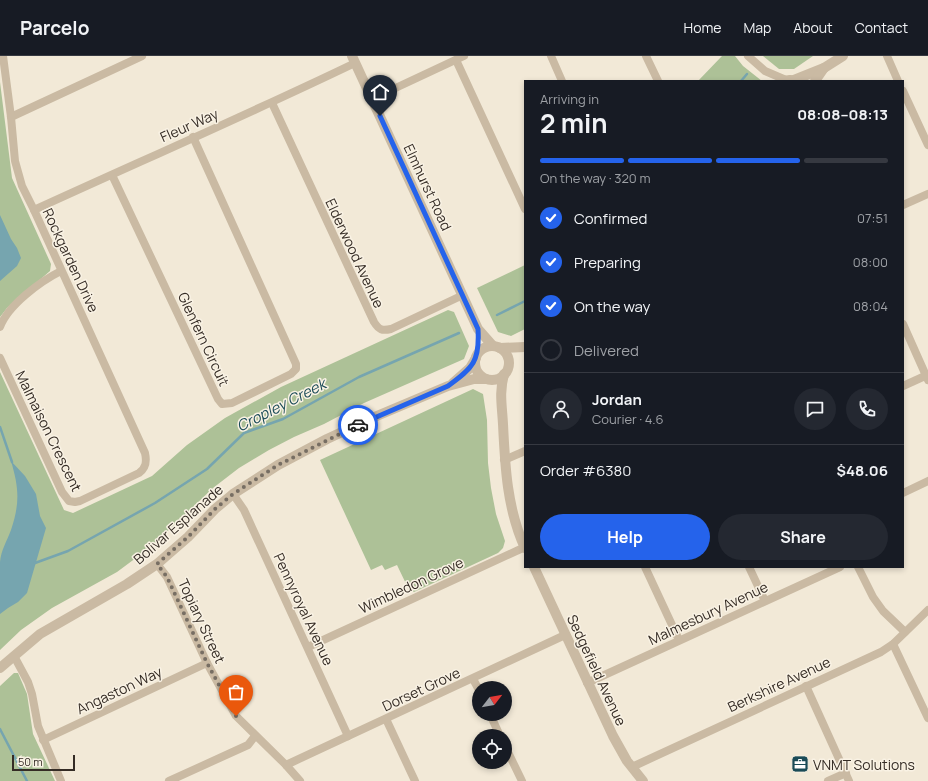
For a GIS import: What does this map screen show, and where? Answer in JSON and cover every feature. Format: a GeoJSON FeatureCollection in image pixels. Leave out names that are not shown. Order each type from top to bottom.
{"type":"FeatureCollection","features":[{"type":"Feature","properties":{"kind":"street","name":"Rockgarden Drive"},"geometry":{"type":"LineString","coordinates":[[3,56],[15,161],[18,174],[145,454],[145,466]]}},
{"type":"Feature","properties":{"kind":"street"},"geometry":{"type":"LineString","coordinates":[[11,117],[142,56]]}},
{"type":"Feature","properties":{"kind":"street"},"geometry":{"type":"LineString","coordinates":[[550,56],[562,80]]}},
{"type":"Feature","properties":{"kind":"street"},"geometry":{"type":"LineString","coordinates":[[646,56],[658,80]]}},
{"type":"Feature","properties":{"kind":"street"},"geometry":{"type":"LineString","coordinates":[[748,56],[765,71],[788,80]]}},
{"type":"Feature","properties":{"kind":"street"},"geometry":{"type":"LineString","coordinates":[[793,80],[824,68],[843,56]]}},
{"type":"Feature","properties":{"kind":"street"},"geometry":{"type":"LineString","coordinates":[[887,56],[898,80]]}},
{"type":"Feature","properties":{"kind":"street"},"geometry":{"type":"LineString","coordinates":[[372,99],[460,58],[524,207]]}},
{"type":"Feature","properties":{"kind":"street","name":"Elmhurst Road"},"geometry":{"type":"LineString","coordinates":[[354,59],[478,329],[496,347]]}},
{"type":"Feature","properties":{"kind":"street","name":"Fleur Way"},"geometry":{"type":"LineString","coordinates":[[34,210],[193,137],[272,103],[354,59]]}},
{"type":"Feature","properties":{"kind":"street"},"geometry":{"type":"LineString","coordinates":[[816,80],[824,68]]}},
{"type":"Feature","properties":{"kind":"street"},"geometry":{"type":"LineString","coordinates":[[765,71],[770,80]]}},
{"type":"Feature","properties":{"kind":"street"},"geometry":{"type":"LineString","coordinates":[[904,93],[928,145]]}},
{"type":"Feature","properties":{"kind":"street","name":"Elderwood Avenue"},"geometry":{"type":"LineString","coordinates":[[272,103],[378,328],[384,330],[391,329],[463,295]]}},
{"type":"Feature","properties":{"kind":"street","name":"Glenfern Circuit"},"geometry":{"type":"LineString","coordinates":[[112,175],[218,399],[222,404],[232,403],[290,374],[296,369],[296,364],[193,137]]}},
{"type":"Feature","properties":{"kind":"street"},"geometry":{"type":"LineString","coordinates":[[904,205],[928,194]]}},
{"type":"Feature","properties":{"kind":"street"},"geometry":{"type":"LineString","coordinates":[[0,327],[8,314],[18,303],[43,282],[62,271]]}},
{"type":"Feature","properties":{"kind":"street"},"geometry":{"type":"LineString","coordinates":[[904,326],[927,378],[904,386]]}},
{"type":"Feature","properties":{"kind":"street","name":"Elmhurst Road"},"geometry":{"type":"LineString","coordinates":[[477,355],[478,329]]}},
{"type":"Feature","properties":{"kind":"street"},"geometry":{"type":"LineString","coordinates":[[496,347],[503,350],[508,357],[501,387],[500,400],[504,460],[514,518],[524,545]]}},
{"type":"Feature","properties":{"kind":"street"},"geometry":{"type":"LineString","coordinates":[[500,400],[487,379],[477,370],[475,362],[477,355],[483,348],[524,347]]}},
{"type":"Feature","properties":{"kind":"street"},"geometry":{"type":"LineString","coordinates":[[487,379],[498,378],[506,370],[516,355],[524,348]]}},
{"type":"Feature","properties":{"kind":"street","name":"Bolivar Esplanade"},"geometry":{"type":"LineString","coordinates":[[448,386],[470,368],[477,355]]}},
{"type":"Feature","properties":{"kind":"street","name":"Malmaison Crescent"},"geometry":{"type":"LineString","coordinates":[[0,358],[62,492],[69,501],[80,501],[139,474],[145,466]]}},
{"type":"Feature","properties":{"kind":"street","name":"Bolivar Esplanade"},"geometry":{"type":"LineString","coordinates":[[0,668],[40,634],[126,584],[157,564],[233,494],[278,465],[327,439],[372,418],[448,386],[474,379],[487,379]]}},
{"type":"Feature","properties":{"kind":"street"},"geometry":{"type":"LineString","coordinates":[[504,460],[524,451]]}},
{"type":"Feature","properties":{"kind":"street"},"geometry":{"type":"LineString","coordinates":[[904,493],[928,482]]}},
{"type":"Feature","properties":{"kind":"street","name":"Pennyroyal Avenue"},"geometry":{"type":"LineString","coordinates":[[233,494],[244,510],[348,736]]}},
{"type":"Feature","properties":{"kind":"street","name":"Wimbledon Grove"},"geometry":{"type":"LineString","coordinates":[[308,647],[524,548]]}},
{"type":"Feature","properties":{"kind":"street","name":"Topiary Street"},"geometry":{"type":"LineString","coordinates":[[157,564],[167,577],[207,663],[236,716],[286,765],[300,781]]}},
{"type":"Feature","properties":{"kind":"street","name":"Sedgefield Avenue"},"geometry":{"type":"LineString","coordinates":[[534,568],[587,683],[616,741],[632,767],[643,781]]}},
{"type":"Feature","properties":{"kind":"street"},"geometry":{"type":"LineString","coordinates":[[645,568],[679,640]]}},
{"type":"Feature","properties":{"kind":"street"},"geometry":{"type":"LineString","coordinates":[[750,568],[765,601]]}},
{"type":"Feature","properties":{"kind":"street","name":"Malmesbury Avenue"},"geometry":{"type":"LineString","coordinates":[[587,683],[838,568]]}},
{"type":"Feature","properties":{"kind":"street"},"geometry":{"type":"LineString","coordinates":[[858,568],[882,611],[905,632]]}},
{"type":"Feature","properties":{"kind":"street","name":"Berkshire Avenue"},"geometry":{"type":"LineString","coordinates":[[632,767],[881,652],[893,644],[928,610]]}},
{"type":"Feature","properties":{"kind":"street","name":"Dorset Grove"},"geometry":{"type":"LineString","coordinates":[[286,765],[565,635]]}},
{"type":"Feature","properties":{"kind":"street"},"geometry":{"type":"LineString","coordinates":[[893,644],[928,718]]}},
{"type":"Feature","properties":{"kind":"street"},"geometry":{"type":"LineString","coordinates":[[14,656],[30,688],[38,726],[61,781]]}},
{"type":"Feature","properties":{"kind":"street","name":"Angaston Way"},"geometry":{"type":"LineString","coordinates":[[43,740],[207,663]]}},
{"type":"Feature","properties":{"kind":"street"},"geometry":{"type":"LineString","coordinates":[[806,686],[848,777],[828,781]]}},
{"type":"Feature","properties":{"kind":"street"},"geometry":{"type":"LineString","coordinates":[[386,719],[415,781]]}},
{"type":"Feature","properties":{"kind":"street"},"geometry":{"type":"LineString","coordinates":[[169,781],[248,745],[256,736]]}},
{"type":"Feature","properties":{"kind":"street"},"geometry":{"type":"LineString","coordinates":[[512,760],[522,781]]}},
{"type":"Feature","properties":{"kind":"green space"},"geometry":{"type":"Polygon","coordinates":[[[722,56],[735,56],[743,66],[761,80],[699,80],[722,56]]]}},
{"type":"Feature","properties":{"kind":"green space"},"geometry":{"type":"Polygon","coordinates":[[[763,56],[813,56],[794,69],[779,69],[763,56]]]}},
{"type":"Feature","properties":{"kind":"green space"},"geometry":{"type":"Polygon","coordinates":[[[0,82],[12,178],[51,264],[50,271],[7,308],[0,317],[0,82]]]}},
{"type":"Feature","properties":{"kind":"green space"},"geometry":{"type":"Polygon","coordinates":[[[524,265],[524,330],[511,336],[498,332],[477,288],[524,265]]]}},
{"type":"Feature","properties":{"kind":"green space"},"geometry":{"type":"Polygon","coordinates":[[[448,310],[454,312],[469,346],[464,359],[364,403],[269,450],[239,468],[213,488],[152,546],[117,572],[52,608],[21,630],[0,650],[0,372],[64,510],[73,513],[152,476],[187,445],[225,418],[281,387],[448,310]]]}},
{"type":"Feature","properties":{"kind":"green space"},"geometry":{"type":"Polygon","coordinates":[[[473,389],[483,394],[487,420],[488,463],[491,488],[496,514],[505,541],[503,548],[498,553],[414,592],[409,590],[397,565],[385,570],[382,565],[371,570],[320,460],[473,389]]]}},
{"type":"Feature","properties":{"kind":"green space"},"geometry":{"type":"Polygon","coordinates":[[[14,673],[18,673],[27,694],[33,734],[55,781],[0,781],[0,686],[14,673]]]}},
{"type":"Feature","properties":{"kind":"water"},"geometry":{"type":"Polygon","coordinates":[[[0,215],[21,258],[17,266],[0,281],[0,215]]]}},
{"type":"Feature","properties":{"kind":"water"},"geometry":{"type":"Polygon","coordinates":[[[11,461],[25,476],[36,494],[40,516],[46,528],[27,593],[18,602],[0,614],[0,562],[14,520],[17,503],[16,479],[11,461]]]}},
{"type":"Feature","properties":{"kind":"waterway","name":"Cropley Creek"},"geometry":{"type":"LineString","coordinates":[[742,80],[747,74]]}},
{"type":"Feature","properties":{"kind":"waterway","name":"Cropley Creek"},"geometry":{"type":"LineString","coordinates":[[497,315],[524,302]]}},
{"type":"Feature","properties":{"kind":"waterway","name":"Cropley Creek"},"geometry":{"type":"LineString","coordinates":[[35,563],[68,551],[155,503],[207,469],[244,433],[283,419],[359,377],[459,333]]}},
{"type":"Feature","properties":{"kind":"waterway"},"geometry":{"type":"LineString","coordinates":[[0,427],[12,462]]}},
{"type":"Feature","properties":{"kind":"waterway"},"geometry":{"type":"LineString","coordinates":[[0,729],[27,781]]}},
{"type":"Feature","properties":{"kind":"way so far"},"geometry":{"type":"LineString","coordinates":[[236,716],[228,704],[207,663],[167,577],[157,564],[233,494],[278,465],[327,439],[358,425]]}},
{"type":"Feature","properties":{"kind":"place","name":"VNMT Solutions"},"geometry":{"type":"Point","coordinates":[800,764]}},
{"type":"Feature","properties":{"kind":"route"},"geometry":{"type":"LineString","coordinates":[[358,425],[448,386],[470,368],[478,353],[479,341],[478,329],[380,116]]}}]}
